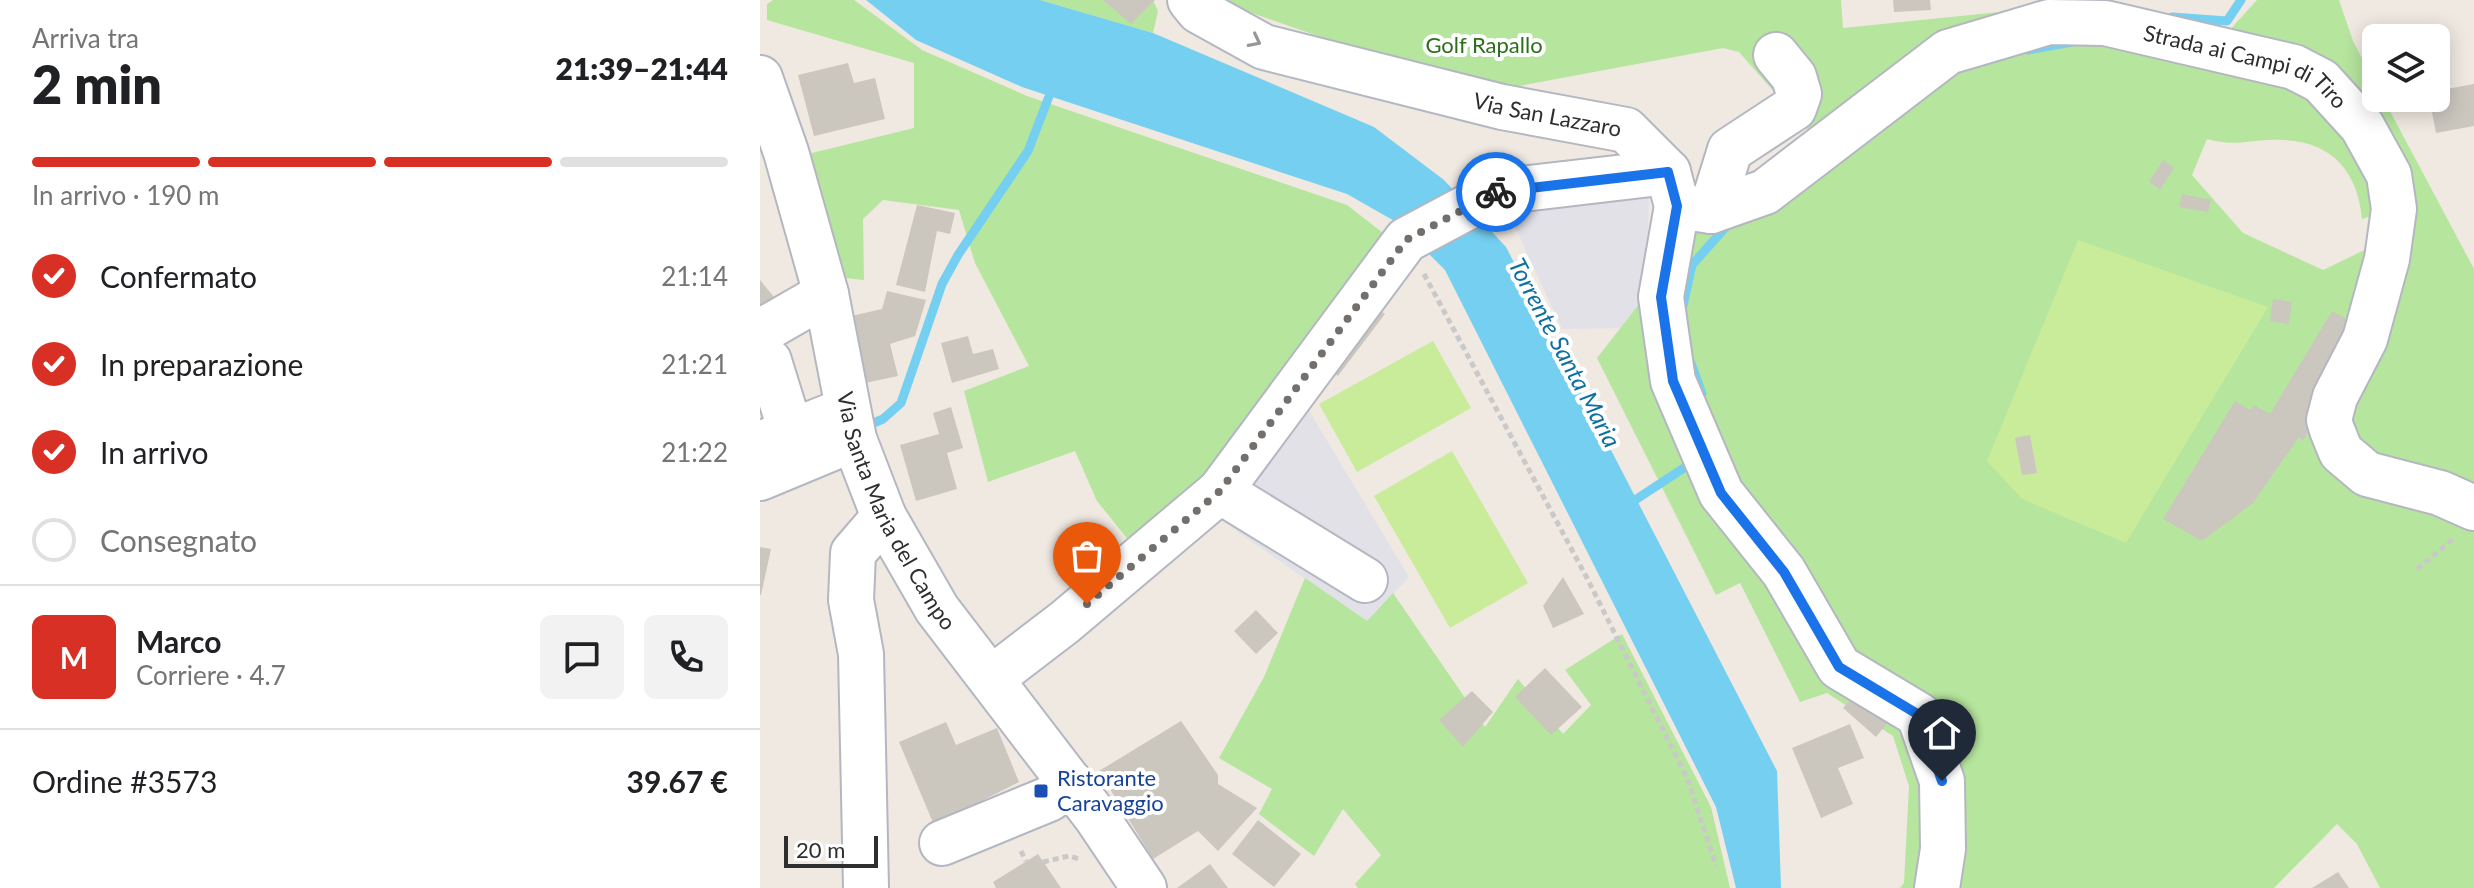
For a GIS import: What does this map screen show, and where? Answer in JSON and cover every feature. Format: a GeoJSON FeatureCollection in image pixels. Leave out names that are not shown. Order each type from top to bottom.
{"type":"FeatureCollection","features":[{"type":"Feature","properties":{"kind":"street","name":"Via San Lazzaro"},"geometry":{"type":"LineString","coordinates":[[1190,0],[1199,11],[1264,47],[1502,107],[1626,130],[1686,196]]}},
{"type":"Feature","properties":{"kind":"street","name":"Strada ai Campi di Tiro"},"geometry":{"type":"LineString","coordinates":[[1402,244],[1496,192],[1686,196],[1765,192],[1948,52],[2049,22],[2105,23],[2294,67],[2321,81],[2362,126],[2389,175],[2394,209],[2387,259],[2365,339],[2335,397],[2329,420],[2332,430],[2341,452],[2367,474],[2440,493],[2468,519]]}},
{"type":"Feature","properties":{"kind":"street"},"geometry":{"type":"LineString","coordinates":[[1776,55],[1794,77],[1799,94],[1794,108],[1730,150],[1686,196],[1661,297],[1673,381],[1721,493],[1784,572],[1839,667],[1919,715],[1942,781],[1943,849],[1937,888]]}},
{"type":"Feature","properties":{"kind":"street","name":"Via Santa Maria del Campo"},"geometry":{"type":"LineString","coordinates":[[760,78],[786,152],[826,294],[851,424],[884,517],[937,609],[1071,783],[1144,888]]}},
{"type":"Feature","properties":{"kind":"street"},"geometry":{"type":"LineString","coordinates":[[992,678],[1065,622],[1220,491],[1366,297],[1402,244]]}},
{"type":"Feature","properties":{"kind":"street"},"geometry":{"type":"LineString","coordinates":[[760,332],[826,294]]}},
{"type":"Feature","properties":{"kind":"street"},"geometry":{"type":"LineString","coordinates":[[760,366],[769,361],[776,438],[851,424]]}},
{"type":"Feature","properties":{"kind":"street"},"geometry":{"type":"LineString","coordinates":[[760,478],[851,424]]}},
{"type":"Feature","properties":{"kind":"street"},"geometry":{"type":"LineString","coordinates":[[1220,491],[1365,580]]}},
{"type":"Feature","properties":{"kind":"street"},"geometry":{"type":"LineString","coordinates":[[866,888],[861,654],[851,600],[852,568],[853,553],[884,517]]}},
{"type":"Feature","properties":{"kind":"street"},"geometry":{"type":"LineString","coordinates":[[942,843],[1049,799],[1071,783]]}},
{"type":"Feature","properties":{"kind":"path"},"geometry":{"type":"LineString","coordinates":[[1402,244],[1425,275],[1587,578],[1687,778],[1716,866]]}},
{"type":"Feature","properties":{"kind":"path"},"geometry":{"type":"LineString","coordinates":[[2417,569],[2468,519]]}},
{"type":"Feature","properties":{"kind":"path"},"geometry":{"type":"LineString","coordinates":[[1043,862],[1069,856],[1087,862]]}},
{"type":"Feature","properties":{"kind":"shaded area"},"geometry":{"type":"Polygon","coordinates":[[[1642,187],[1649,198],[1645,316],[1623,328],[1562,329],[1514,225],[1529,202],[1642,187]]]}},
{"type":"Feature","properties":{"kind":"shaded area"},"geometry":{"type":"Polygon","coordinates":[[[1302,399],[1409,577],[1367,622],[1214,515],[1302,399]]]}},
{"type":"Feature","properties":{"kind":"green space"},"geometry":{"type":"Polygon","coordinates":[[[773,0],[854,0],[922,50],[1027,96],[1347,205],[1387,236],[1255,430],[1138,552],[1097,501],[1075,451],[988,482],[964,391],[1029,366],[975,263],[959,210],[883,200],[863,219],[864,280],[836,277],[804,155],[914,128],[914,63],[767,20],[767,4],[773,0]]]}},
{"type":"Feature","properties":{"kind":"green space"},"geometry":{"type":"Polygon","coordinates":[[[1040,0],[1153,0],[1158,11],[1153,33],[1040,0]]]}},
{"type":"Feature","properties":{"kind":"green space","name":"Golf Rapallo"},"geometry":{"type":"Polygon","coordinates":[[[1215,0],[1841,0],[1843,28],[2078,4],[2196,67],[2257,0],[2339,0],[2362,58],[2362,112],[2390,112],[2474,269],[2474,888],[2380,888],[2357,844],[2337,824],[2274,888],[1900,888],[1904,883],[1909,786],[1893,736],[1827,693],[1800,702],[1740,583],[1716,595],[1597,358],[1694,234],[1815,138],[1739,52],[1723,48],[1481,93],[1215,0]],[[2207,139],[2192,175],[2243,233],[2323,270],[2379,243],[2375,215],[2362,219],[2355,187],[2339,162],[2328,153],[2300,142],[2271,140],[2237,143],[2207,139]]]}},
{"type":"Feature","properties":{"kind":"green space"},"geometry":{"type":"Polygon","coordinates":[[[2078,240],[2268,307],[2126,543],[2022,499],[1987,461],[2078,240]]]}},
{"type":"Feature","properties":{"kind":"green space"},"geometry":{"type":"Polygon","coordinates":[[[1433,341],[1471,408],[1357,472],[1319,404],[1433,341]]]}},
{"type":"Feature","properties":{"kind":"green space"},"geometry":{"type":"Polygon","coordinates":[[[1452,451],[1528,583],[1450,628],[1374,496],[1452,451]]]}},
{"type":"Feature","properties":{"kind":"green space"},"geometry":{"type":"Polygon","coordinates":[[[1305,578],[1367,621],[1393,593],[1485,727],[1518,679],[1563,734],[1591,705],[1565,670],[1622,634],[1711,807],[1730,888],[1358,888],[1355,884],[1381,855],[1343,809],[1314,856],[1259,814],[1272,789],[1219,758],[1264,677],[1305,578]]]}},
{"type":"Feature","properties":{"kind":"water"},"geometry":{"type":"Polygon","coordinates":[[[866,0],[1040,0],[1153,33],[1374,127],[1444,180],[1506,247],[1777,771],[1781,888],[1736,888],[1716,807],[1445,270],[1398,223],[1347,194],[1022,87],[916,40],[866,0]]]}},
{"type":"Feature","properties":{"kind":"building"},"geometry":{"type":"Polygon","coordinates":[[[1103,0],[1155,0],[1131,24],[1103,0]]]}},
{"type":"Feature","properties":{"kind":"building"},"geometry":{"type":"Polygon","coordinates":[[[1893,0],[1930,0],[1931,10],[1894,12],[1893,0]]]}},
{"type":"Feature","properties":{"kind":"building"},"geometry":{"type":"Polygon","coordinates":[[[848,63],[854,83],[875,78],[885,119],[814,136],[798,75],[848,63]]]}},
{"type":"Feature","properties":{"kind":"building"},"geometry":{"type":"Polygon","coordinates":[[[2474,84],[2474,126],[2436,133],[2432,112],[2450,112],[2450,88],[2474,84]]]}},
{"type":"Feature","properties":{"kind":"building"},"geometry":{"type":"Polygon","coordinates":[[[2163,160],[2174,168],[2160,190],[2149,182],[2163,160]]]}},
{"type":"Feature","properties":{"kind":"building"},"geometry":{"type":"Polygon","coordinates":[[[2182,194],[2211,200],[2208,212],[2179,207],[2182,194]]]}},
{"type":"Feature","properties":{"kind":"building"},"geometry":{"type":"Polygon","coordinates":[[[917,205],[955,213],[950,234],[937,231],[925,292],[896,285],[917,205]]]}},
{"type":"Feature","properties":{"kind":"building"},"geometry":{"type":"Polygon","coordinates":[[[760,280],[774,297],[760,310],[760,280]]]}},
{"type":"Feature","properties":{"kind":"building"},"geometry":{"type":"Polygon","coordinates":[[[887,291],[926,300],[915,336],[890,344],[898,376],[865,383],[847,317],[882,309],[887,291]]]}},
{"type":"Feature","properties":{"kind":"building"},"geometry":{"type":"Polygon","coordinates":[[[2273,299],[2292,302],[2289,324],[2270,321],[2273,299]]]}},
{"type":"Feature","properties":{"kind":"building"},"geometry":{"type":"Polygon","coordinates":[[[1376,308],[1385,314],[1338,376],[1330,370],[1376,308]]]}},
{"type":"Feature","properties":{"kind":"building"},"geometry":{"type":"Polygon","coordinates":[[[2332,311],[2363,328],[2303,441],[2299,437],[2253,503],[2202,541],[2163,519],[2235,401],[2250,410],[2254,405],[2270,414],[2332,311]]]}},
{"type":"Feature","properties":{"kind":"building"},"geometry":{"type":"Polygon","coordinates":[[[968,336],[973,354],[993,349],[999,369],[952,383],[941,343],[968,336]]]}},
{"type":"Feature","properties":{"kind":"building"},"geometry":{"type":"Polygon","coordinates":[[[951,407],[963,448],[947,453],[957,489],[916,501],[900,445],[939,434],[933,413],[951,407]]]}},
{"type":"Feature","properties":{"kind":"building"},"geometry":{"type":"Polygon","coordinates":[[[2030,435],[2037,473],[2022,475],[2015,438],[2030,435]]]}},
{"type":"Feature","properties":{"kind":"building"},"geometry":{"type":"Polygon","coordinates":[[[760,547],[771,549],[761,595],[760,595],[760,547]]]}},
{"type":"Feature","properties":{"kind":"building"},"geometry":{"type":"Polygon","coordinates":[[[1563,577],[1584,614],[1553,628],[1543,606],[1563,577]]]}},
{"type":"Feature","properties":{"kind":"building"},"geometry":{"type":"Polygon","coordinates":[[[1256,610],[1278,633],[1256,654],[1234,631],[1256,610]]]}},
{"type":"Feature","properties":{"kind":"building"},"geometry":{"type":"Polygon","coordinates":[[[1545,668],[1582,707],[1551,735],[1515,697],[1545,668]]]}},
{"type":"Feature","properties":{"kind":"building"},"geometry":{"type":"Polygon","coordinates":[[[1472,691],[1493,712],[1463,747],[1439,720],[1472,691]]]}},
{"type":"Feature","properties":{"kind":"building"},"geometry":{"type":"Polygon","coordinates":[[[1857,693],[1889,721],[1876,737],[1843,708],[1857,693]]]}},
{"type":"Feature","properties":{"kind":"building"},"geometry":{"type":"Polygon","coordinates":[[[1181,721],[1218,775],[1218,784],[1257,808],[1218,851],[1198,831],[1153,859],[1099,771],[1181,721]]]}},
{"type":"Feature","properties":{"kind":"building"},"geometry":{"type":"Polygon","coordinates":[[[946,722],[956,745],[997,728],[1019,782],[934,825],[899,742],[946,722]]]}},
{"type":"Feature","properties":{"kind":"building"},"geometry":{"type":"Polygon","coordinates":[[[1850,724],[1864,758],[1838,768],[1853,804],[1821,818],[1792,748],[1850,724]]]}},
{"type":"Feature","properties":{"kind":"building"},"geometry":{"type":"Polygon","coordinates":[[[1258,820],[1301,854],[1274,887],[1232,854],[1258,820]]]}},
{"type":"Feature","properties":{"kind":"building"},"geometry":{"type":"Polygon","coordinates":[[[1038,854],[1061,888],[996,888],[993,882],[1038,854]]]}},
{"type":"Feature","properties":{"kind":"building"},"geometry":{"type":"Polygon","coordinates":[[[1210,864],[1228,888],[1177,888],[1210,864]]]}},
{"type":"Feature","properties":{"kind":"building"},"geometry":{"type":"Polygon","coordinates":[[[2338,872],[2349,888],[2312,888],[2338,872]]]}},
{"type":"Feature","properties":{"kind":"waterway"},"geometry":{"type":"LineString","coordinates":[[2172,17],[2227,21],[2241,0]]}},
{"type":"Feature","properties":{"kind":"waterway"},"geometry":{"type":"LineString","coordinates":[[2028,50],[2072,42]]}},
{"type":"Feature","properties":{"kind":"waterway"},"geometry":{"type":"LineString","coordinates":[[862,428],[883,419],[901,403],[942,284],[1028,151],[1053,86]]}},
{"type":"Feature","properties":{"kind":"waterway"},"geometry":{"type":"LineString","coordinates":[[1682,310],[1692,265],[1731,221]]}},
{"type":"Feature","properties":{"kind":"waterway"},"geometry":{"type":"LineString","coordinates":[[1691,363],[1702,394]]}},
{"type":"Feature","properties":{"kind":"waterway"},"geometry":{"type":"LineString","coordinates":[[1629,504],[1693,462]]}},
{"type":"Feature","properties":{"kind":"way so far"},"geometry":{"type":"LineString","coordinates":[[1087,604],[1220,491],[1366,297],[1398,248],[1406,240],[1496,192]]}},
{"type":"Feature","properties":{"kind":"place","name":"Ristorante Caravaggio"},"geometry":{"type":"Point","coordinates":[1041,791]}},
{"type":"Feature","properties":{"kind":"route"},"geometry":{"type":"LineString","coordinates":[[1496,192],[1668,172],[1677,206],[1661,297],[1673,381],[1721,493],[1784,572],[1839,667],[1919,715],[1942,781]]}},
{"type":"Feature","properties":{"kind":"water label","name":"Torrente Santa Maria"},"geometry":{"type":"Point","coordinates":[1564,353]}}]}
